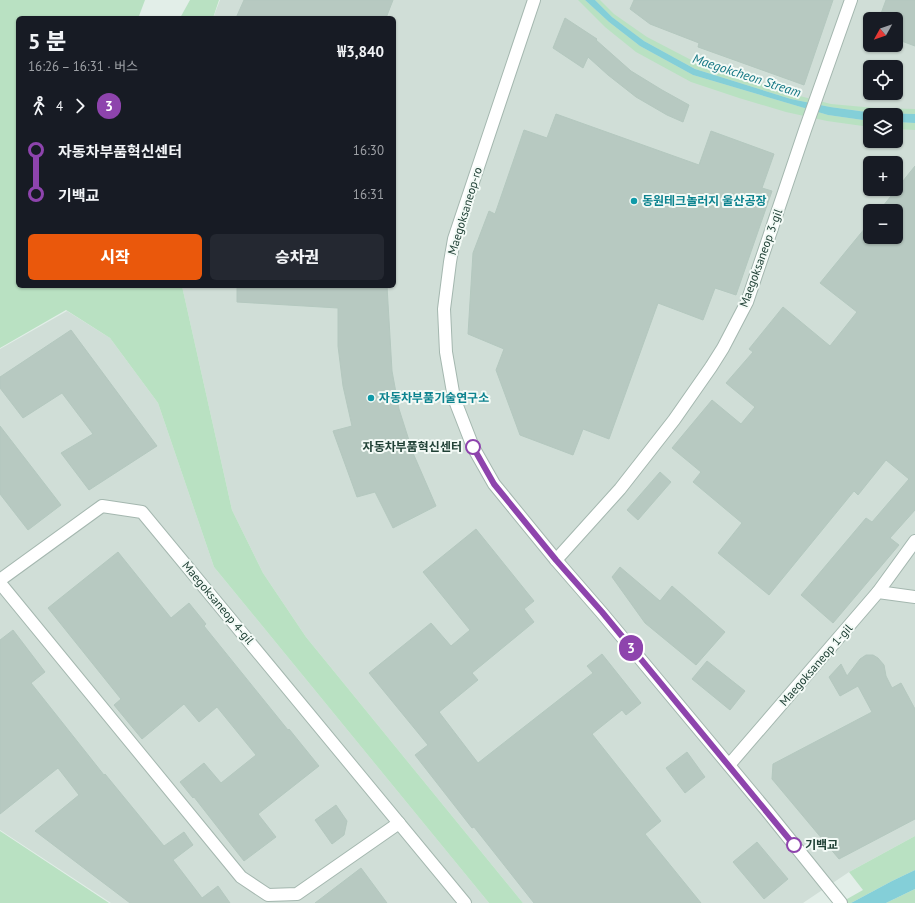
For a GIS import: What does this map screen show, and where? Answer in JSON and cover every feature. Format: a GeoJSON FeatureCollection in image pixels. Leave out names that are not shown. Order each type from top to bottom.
{"type":"FeatureCollection","features":[{"type":"Feature","properties":{"kind":"street","name":"Maegoksaneop-ro"},"geometry":{"type":"LineString","coordinates":[[534,0],[454,239],[444,309],[446,352],[454,398],[473,447],[494,484],[729,765],[841,903]]}},
{"type":"Feature","properties":{"kind":"street","name":"Maegoksaneop 3-gil"},"geometry":{"type":"LineString","coordinates":[[556,560],[620,488],[651,450],[690,398],[723,348],[747,302],[851,0]]}},
{"type":"Feature","properties":{"kind":"street","name":"Maegoksaneop 4-gil"},"geometry":{"type":"LineString","coordinates":[[0,580],[102,506],[142,512],[465,903]]}},
{"type":"Feature","properties":{"kind":"street","name":"Maegoksaneop 1-gil"},"geometry":{"type":"LineString","coordinates":[[729,765],[878,592],[915,541]]}},
{"type":"Feature","properties":{"kind":"street"},"geometry":{"type":"LineString","coordinates":[[0,583],[241,877],[268,895],[297,894],[399,823]]}},
{"type":"Feature","properties":{"kind":"street"},"geometry":{"type":"LineString","coordinates":[[878,592],[915,598]]}},
{"type":"Feature","properties":{"kind":"shaded area"},"geometry":{"type":"Polygon","coordinates":[[[220,0],[915,0],[915,836],[849,872],[803,903],[523,903],[306,637],[263,573],[232,510],[182,288],[396,288],[396,16],[214,16],[220,0]]]}},
{"type":"Feature","properties":{"kind":"shaded area"},"geometry":{"type":"Polygon","coordinates":[[[67,311],[110,338],[158,403],[214,567],[489,903],[111,903],[0,830],[0,349],[67,311]]]}},
{"type":"Feature","properties":{"kind":"green space"},"geometry":{"type":"Polygon","coordinates":[[[0,0],[145,0],[139,16],[16,16],[16,288],[182,288],[232,510],[263,573],[306,637],[523,903],[489,903],[214,567],[158,403],[110,338],[66,310],[0,348],[0,0]]]}},
{"type":"Feature","properties":{"kind":"green space"},"geometry":{"type":"Polygon","coordinates":[[[190,0],[219,0],[214,16],[181,16],[190,0]]]}},
{"type":"Feature","properties":{"kind":"green space"},"geometry":{"type":"Polygon","coordinates":[[[578,0],[585,0],[609,22],[640,46],[693,75],[828,115],[863,120],[863,126],[827,121],[786,112],[691,82],[636,52],[605,27],[578,0]]]}},
{"type":"Feature","properties":{"kind":"green space"},"geometry":{"type":"Polygon","coordinates":[[[595,0],[600,0],[614,14],[647,37],[697,63],[792,94],[831,104],[875,108],[863,108],[863,111],[830,107],[791,99],[695,69],[644,41],[612,17],[595,0]]]}},
{"type":"Feature","properties":{"kind":"green space"},"geometry":{"type":"Polygon","coordinates":[[[903,109],[915,109],[915,114],[903,114],[903,109]]]}},
{"type":"Feature","properties":{"kind":"green space"},"geometry":{"type":"Polygon","coordinates":[[[903,122],[915,123],[915,130],[903,129],[903,122]]]}},
{"type":"Feature","properties":{"kind":"green space"},"geometry":{"type":"Polygon","coordinates":[[[0,831],[109,903],[0,903],[0,831]]]}},
{"type":"Feature","properties":{"kind":"green space"},"geometry":{"type":"Polygon","coordinates":[[[915,836],[915,870],[851,903],[840,903],[863,890],[849,872],[915,836]]]}},
{"type":"Feature","properties":{"kind":"green space"},"geometry":{"type":"Polygon","coordinates":[[[915,889],[915,903],[886,903],[915,889]]]}},
{"type":"Feature","properties":{"kind":"water"},"geometry":{"type":"Polygon","coordinates":[[[585,0],[595,0],[612,17],[644,41],[695,69],[791,99],[830,107],[863,112],[863,120],[828,115],[693,75],[640,46],[609,22],[585,0]]]}},
{"type":"Feature","properties":{"kind":"water"},"geometry":{"type":"Polygon","coordinates":[[[903,114],[915,114],[915,123],[903,122],[903,114]]]}},
{"type":"Feature","properties":{"kind":"water"},"geometry":{"type":"Polygon","coordinates":[[[915,870],[915,889],[886,903],[851,903],[892,881],[915,870]]]}},
{"type":"Feature","properties":{"kind":"building"},"geometry":{"type":"Polygon","coordinates":[[[244,0],[393,0],[387,16],[237,16],[244,0]]]}},
{"type":"Feature","properties":{"kind":"building"},"geometry":{"type":"Polygon","coordinates":[[[634,0],[833,0],[804,85],[698,47],[699,43],[650,24],[630,9],[634,0]]]}},
{"type":"Feature","properties":{"kind":"building"},"geometry":{"type":"Polygon","coordinates":[[[886,0],[915,0],[915,46],[903,42],[903,12],[882,12],[886,0]]]}},
{"type":"Feature","properties":{"kind":"building"},"geometry":{"type":"Polygon","coordinates":[[[565,18],[597,39],[596,40],[631,71],[689,105],[683,122],[667,115],[636,97],[588,57],[583,68],[553,48],[565,18]]]}},
{"type":"Feature","properties":{"kind":"building"},"geometry":{"type":"Polygon","coordinates":[[[556,114],[699,165],[711,131],[774,154],[762,188],[772,191],[736,295],[715,288],[703,320],[658,303],[609,439],[583,429],[573,455],[520,435],[496,370],[504,349],[468,334],[473,253],[489,211],[495,214],[524,130],[547,138],[556,114]]]}},
{"type":"Feature","properties":{"kind":"building"},"geometry":{"type":"Polygon","coordinates":[[[915,166],[915,510],[890,538],[899,545],[833,623],[801,595],[866,518],[872,522],[909,479],[886,460],[858,495],[854,491],[769,595],[718,553],[742,523],[693,482],[701,472],[672,448],[712,400],[741,424],[755,407],[726,383],[753,352],[749,349],[783,307],[830,346],[857,312],[820,283],[863,231],[863,244],[903,244],[903,204],[885,204],[891,196],[903,196],[903,181],[915,166]]]}},
{"type":"Feature","properties":{"kind":"building","name":"자동차부품기술연구소"},"geometry":{"type":"Polygon","coordinates":[[[237,288],[387,288],[392,371],[399,409],[413,453],[436,506],[393,528],[375,492],[357,497],[333,431],[352,426],[343,386],[338,346],[338,308],[237,302],[237,288]]]}},
{"type":"Feature","properties":{"kind":"building"},"geometry":{"type":"Polygon","coordinates":[[[71,330],[157,446],[89,490],[61,453],[93,434],[62,393],[23,418],[0,388],[0,377],[71,330]]]}},
{"type":"Feature","properties":{"kind":"building"},"geometry":{"type":"Polygon","coordinates":[[[0,426],[61,505],[28,530],[0,494],[0,426]]]}},
{"type":"Feature","properties":{"kind":"building"},"geometry":{"type":"Polygon","coordinates":[[[660,472],[671,482],[638,520],[627,510],[660,472]]]}},
{"type":"Feature","properties":{"kind":"building"},"geometry":{"type":"Polygon","coordinates":[[[476,529],[534,601],[524,609],[534,622],[472,673],[478,680],[439,712],[478,763],[593,673],[587,666],[602,654],[641,703],[626,715],[622,710],[592,734],[661,821],[645,834],[701,903],[534,903],[474,827],[472,828],[415,755],[428,745],[369,673],[431,623],[451,646],[470,630],[423,572],[476,529]]]}},
{"type":"Feature","properties":{"kind":"building"},"geometry":{"type":"Polygon","coordinates":[[[118,552],[171,618],[189,603],[206,624],[204,626],[319,766],[258,814],[276,837],[244,861],[194,797],[193,798],[180,782],[204,763],[221,783],[256,755],[217,707],[199,722],[184,704],[142,739],[114,705],[121,699],[48,608],[118,552]]]}},
{"type":"Feature","properties":{"kind":"building"},"geometry":{"type":"Polygon","coordinates":[[[620,567],[660,601],[672,586],[725,632],[696,665],[645,623],[612,577],[620,567]]]}},
{"type":"Feature","properties":{"kind":"building"},"geometry":{"type":"Polygon","coordinates":[[[13,630],[45,672],[31,683],[104,775],[105,774],[164,846],[184,832],[193,845],[173,860],[202,898],[218,886],[230,903],[130,903],[35,831],[79,795],[58,768],[0,814],[0,640],[13,630]]]}},
{"type":"Feature","properties":{"kind":"building"},"geometry":{"type":"Polygon","coordinates":[[[866,655],[873,655],[884,665],[886,676],[892,688],[901,683],[915,709],[915,819],[839,859],[772,779],[773,764],[872,712],[858,686],[840,696],[829,677],[841,664],[847,676],[860,659],[866,655]]]}},
{"type":"Feature","properties":{"kind":"building"},"geometry":{"type":"Polygon","coordinates":[[[707,661],[745,691],[730,710],[692,679],[707,661]]]}},
{"type":"Feature","properties":{"kind":"building"},"geometry":{"type":"Polygon","coordinates":[[[687,752],[705,777],[685,793],[666,768],[687,752]]]}},
{"type":"Feature","properties":{"kind":"building"},"geometry":{"type":"Polygon","coordinates":[[[336,805],[347,821],[344,835],[332,844],[315,820],[336,805]]]}},
{"type":"Feature","properties":{"kind":"building"},"geometry":{"type":"Polygon","coordinates":[[[757,842],[788,879],[764,899],[733,862],[757,842]]]}},
{"type":"Feature","properties":{"kind":"building"},"geometry":{"type":"Polygon","coordinates":[[[361,868],[387,903],[315,903],[361,868]]]}},
{"type":"Feature","properties":{"kind":"bus line","name":"3"},"geometry":{"type":"LineString","coordinates":[[473,447],[494,484],[556,560],[602,612],[794,845]]}},
{"type":"Feature","properties":{"kind":"place","name":"동원테크놀러지 울산공장"},"geometry":{"type":"Point","coordinates":[634,201]}},
{"type":"Feature","properties":{"kind":"place","name":"자동차부품기술연구소"},"geometry":{"type":"Point","coordinates":[371,398]}},
{"type":"Feature","properties":{"kind":"place","name":"자동차부품혁신센터"},"geometry":{"type":"Point","coordinates":[473,447]}},
{"type":"Feature","properties":{"kind":"place","name":"기백교"},"geometry":{"type":"Point","coordinates":[794,845]}},
{"type":"Feature","properties":{"kind":"water label","name":"Maegokcheon Stream"},"geometry":{"type":"Point","coordinates":[747,75]}}]}
